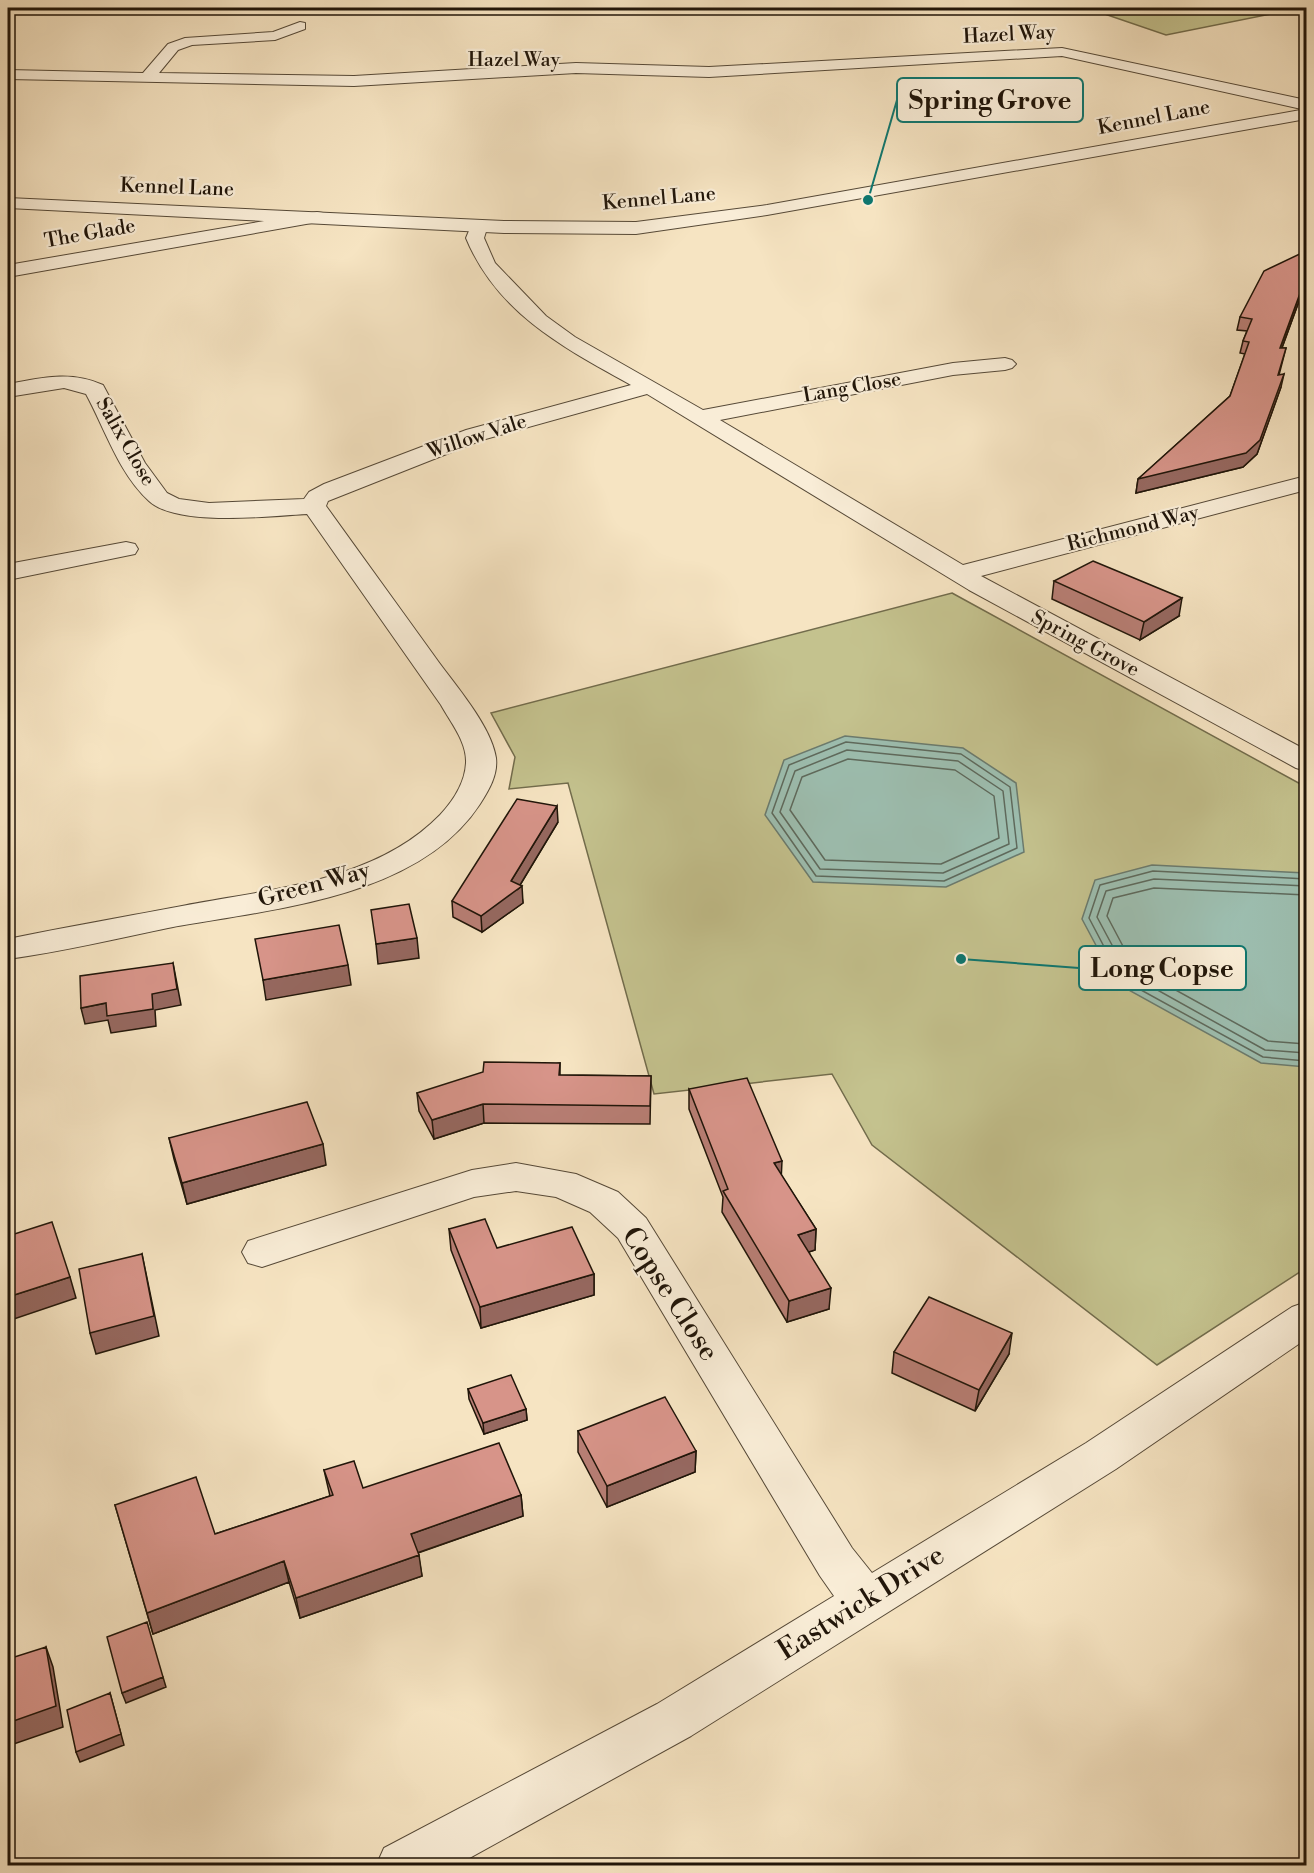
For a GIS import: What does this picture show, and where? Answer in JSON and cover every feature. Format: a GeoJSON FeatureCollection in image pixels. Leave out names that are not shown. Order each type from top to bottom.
{"type":"FeatureCollection","features":[{"type":"Feature","properties":{"kind":"street"},"geometry":{"type":"LineString","coordinates":[[148,77],[173,47],[190,41],[275,36],[300,26]]}},
{"type":"Feature","properties":{"kind":"street","name":"Hazel Way"},"geometry":{"type":"LineString","coordinates":[[8,75],[354,81],[627,81],[682,78],[709,72],[1062,52],[1232,87],[1306,105]]}},
{"type":"Feature","properties":{"kind":"street","name":"Kennel Lane"},"geometry":{"type":"LineString","coordinates":[[8,203],[479,225],[636,228],[790,206],[1306,114]]}},
{"type":"Feature","properties":{"kind":"street"},"geometry":{"type":"LineString","coordinates":[[170,211],[180,242]]}},
{"type":"Feature","properties":{"kind":"street","name":"The Glade"},"geometry":{"type":"LineString","coordinates":[[8,271],[317,217]]}},
{"type":"Feature","properties":{"kind":"street","name":"Spring Grove"},"geometry":{"type":"LineString","coordinates":[[479,225],[475,238],[486,264],[531,313],[568,341],[650,387],[960,574],[1306,762]]}},
{"type":"Feature","properties":{"kind":"street","name":"Lang Close"},"geometry":{"type":"LineString","coordinates":[[700,417],[954,369],[1005,364]]}},
{"type":"Feature","properties":{"kind":"street","name":"Salix Close"},"geometry":{"type":"LineString","coordinates":[[8,390],[67,381],[84,383],[95,390],[144,479],[160,500],[193,511],[314,506]]}},
{"type":"Feature","properties":{"kind":"street","name":"Willow Vale"},"geometry":{"type":"LineString","coordinates":[[314,506],[317,497],[332,489],[474,435],[650,387]]}},
{"type":"Feature","properties":{"kind":"street","name":"Richmond Way"},"geometry":{"type":"LineString","coordinates":[[960,574],[1306,483]]}},
{"type":"Feature","properties":{"kind":"street","name":"Green Way"},"geometry":{"type":"LineString","coordinates":[[8,950],[316,890],[352,880],[414,851],[441,833],[464,809],[477,784],[481,760],[475,739],[454,705],[314,506]]}},
{"type":"Feature","properties":{"kind":"street"},"geometry":{"type":"LineString","coordinates":[[8,572],[126,549]]}},
{"type":"Feature","properties":{"kind":"street","name":"Copse Close"},"geometry":{"type":"LineString","coordinates":[[262,1252],[471,1184],[516,1177],[563,1184],[604,1202],[632,1228],[830,1552],[865,1600]]}},
{"type":"Feature","properties":{"kind":"street","name":"Eastwick Drive"},"geometry":{"type":"LineString","coordinates":[[402,1866],[674,1720],[1101,1456],[1306,1318]]}},
{"type":"Feature","properties":{"kind":"shaded area"},"geometry":{"type":"Polygon","coordinates":[[[445,8],[725,8],[444,12],[445,8]]]}},
{"type":"Feature","properties":{"kind":"shaded area"},"geometry":{"type":"Polygon","coordinates":[[[1029,8],[1301,8],[1166,35],[1090,9],[1029,8]]]}},
{"type":"Feature","properties":{"kind":"shaded area"},"geometry":{"type":"Polygon","coordinates":[[[952,593],[1306,787],[1306,1268],[1157,1365],[872,1145],[832,1074],[654,1094],[568,783],[509,789],[515,757],[491,713],[952,593]]]}},
{"type":"Feature","properties":{"kind":"water"},"geometry":{"type":"Polygon","coordinates":[[[845,736],[963,748],[1016,783],[1024,852],[946,887],[813,882],[765,815],[784,760],[845,736]]]}},
{"type":"Feature","properties":{"kind":"water"},"geometry":{"type":"Polygon","coordinates":[[[1152,865],[1306,873],[1306,1067],[1261,1063],[1116,983],[1082,919],[1095,880],[1152,865]]]}},
{"type":"Feature","properties":{"kind":"building"},"geometry":{"type":"Polygon","coordinates":[[[1306,251],[1306,277],[1280,348],[1286,348],[1278,375],[1284,374],[1260,440],[1246,453],[1138,479],[1230,396],[1249,342],[1243,341],[1252,319],[1240,317],[1264,271],[1306,251]]]}},
{"type":"Feature","properties":{"kind":"building"},"geometry":{"type":"Polygon","coordinates":[[[1093,561],[1182,598],[1144,622],[1054,581],[1093,561]]]}},
{"type":"Feature","properties":{"kind":"building"},"geometry":{"type":"Polygon","coordinates":[[[517,799],[557,806],[511,881],[522,886],[481,916],[452,901],[517,799]]]}},
{"type":"Feature","properties":{"kind":"building"},"geometry":{"type":"Polygon","coordinates":[[[409,904],[417,938],[376,944],[371,910],[409,904]]]}},
{"type":"Feature","properties":{"kind":"building"},"geometry":{"type":"Polygon","coordinates":[[[339,925],[348,965],[263,980],[255,939],[339,925]]]}},
{"type":"Feature","properties":{"kind":"building"},"geometry":{"type":"Polygon","coordinates":[[[173,963],[177,989],[152,994],[153,1009],[107,1016],[106,1003],[81,1008],[80,976],[173,963]]]}},
{"type":"Feature","properties":{"kind":"building"},"geometry":{"type":"Polygon","coordinates":[[[484,1062],[560,1063],[559,1075],[651,1076],[650,1106],[483,1104],[432,1120],[417,1093],[483,1072],[484,1062]]]}},
{"type":"Feature","properties":{"kind":"building"},"geometry":{"type":"Polygon","coordinates":[[[747,1078],[782,1161],[774,1163],[816,1229],[798,1235],[831,1288],[789,1301],[723,1191],[728,1189],[689,1089],[747,1078]]]}},
{"type":"Feature","properties":{"kind":"building"},"geometry":{"type":"Polygon","coordinates":[[[307,1102],[323,1144],[182,1183],[169,1138],[307,1102]]]}},
{"type":"Feature","properties":{"kind":"building"},"geometry":{"type":"Polygon","coordinates":[[[485,1219],[497,1248],[572,1227],[594,1274],[480,1307],[449,1229],[485,1219]]]}},
{"type":"Feature","properties":{"kind":"building"},"geometry":{"type":"Polygon","coordinates":[[[52,1222],[70,1277],[8,1297],[8,1236],[52,1222]]]}},
{"type":"Feature","properties":{"kind":"building"},"geometry":{"type":"Polygon","coordinates":[[[142,1254],[154,1316],[90,1333],[79,1269],[142,1254]]]}},
{"type":"Feature","properties":{"kind":"building"},"geometry":{"type":"Polygon","coordinates":[[[929,1297],[1012,1333],[979,1390],[894,1352],[929,1297]]]}},
{"type":"Feature","properties":{"kind":"building"},"geometry":{"type":"Polygon","coordinates":[[[511,1375],[526,1409],[483,1423],[468,1389],[511,1375]]]}},
{"type":"Feature","properties":{"kind":"building"},"geometry":{"type":"Polygon","coordinates":[[[665,1397],[696,1451],[607,1486],[578,1431],[665,1397]]]}},
{"type":"Feature","properties":{"kind":"building"},"geometry":{"type":"Polygon","coordinates":[[[499,1443],[521,1495],[411,1534],[419,1555],[296,1598],[284,1561],[147,1613],[115,1505],[196,1477],[215,1534],[333,1495],[324,1470],[354,1461],[363,1488],[499,1443]]]}},
{"type":"Feature","properties":{"kind":"building"},"geometry":{"type":"Polygon","coordinates":[[[147,1622],[163,1677],[122,1693],[107,1637],[147,1622]]]}},
{"type":"Feature","properties":{"kind":"building"},"geometry":{"type":"Polygon","coordinates":[[[46,1647],[56,1706],[8,1723],[8,1659],[46,1647]]]}},
{"type":"Feature","properties":{"kind":"building"},"geometry":{"type":"Polygon","coordinates":[[[110,1693],[121,1734],[76,1752],[67,1710],[110,1693]]]}},
{"type":"Feature","properties":{"kind":"place","name":"Spring Grove"},"geometry":{"type":"Point","coordinates":[868,200]}},
{"type":"Feature","properties":{"kind":"place","name":"Long Copse"},"geometry":{"type":"Point","coordinates":[961,959]}}]}
